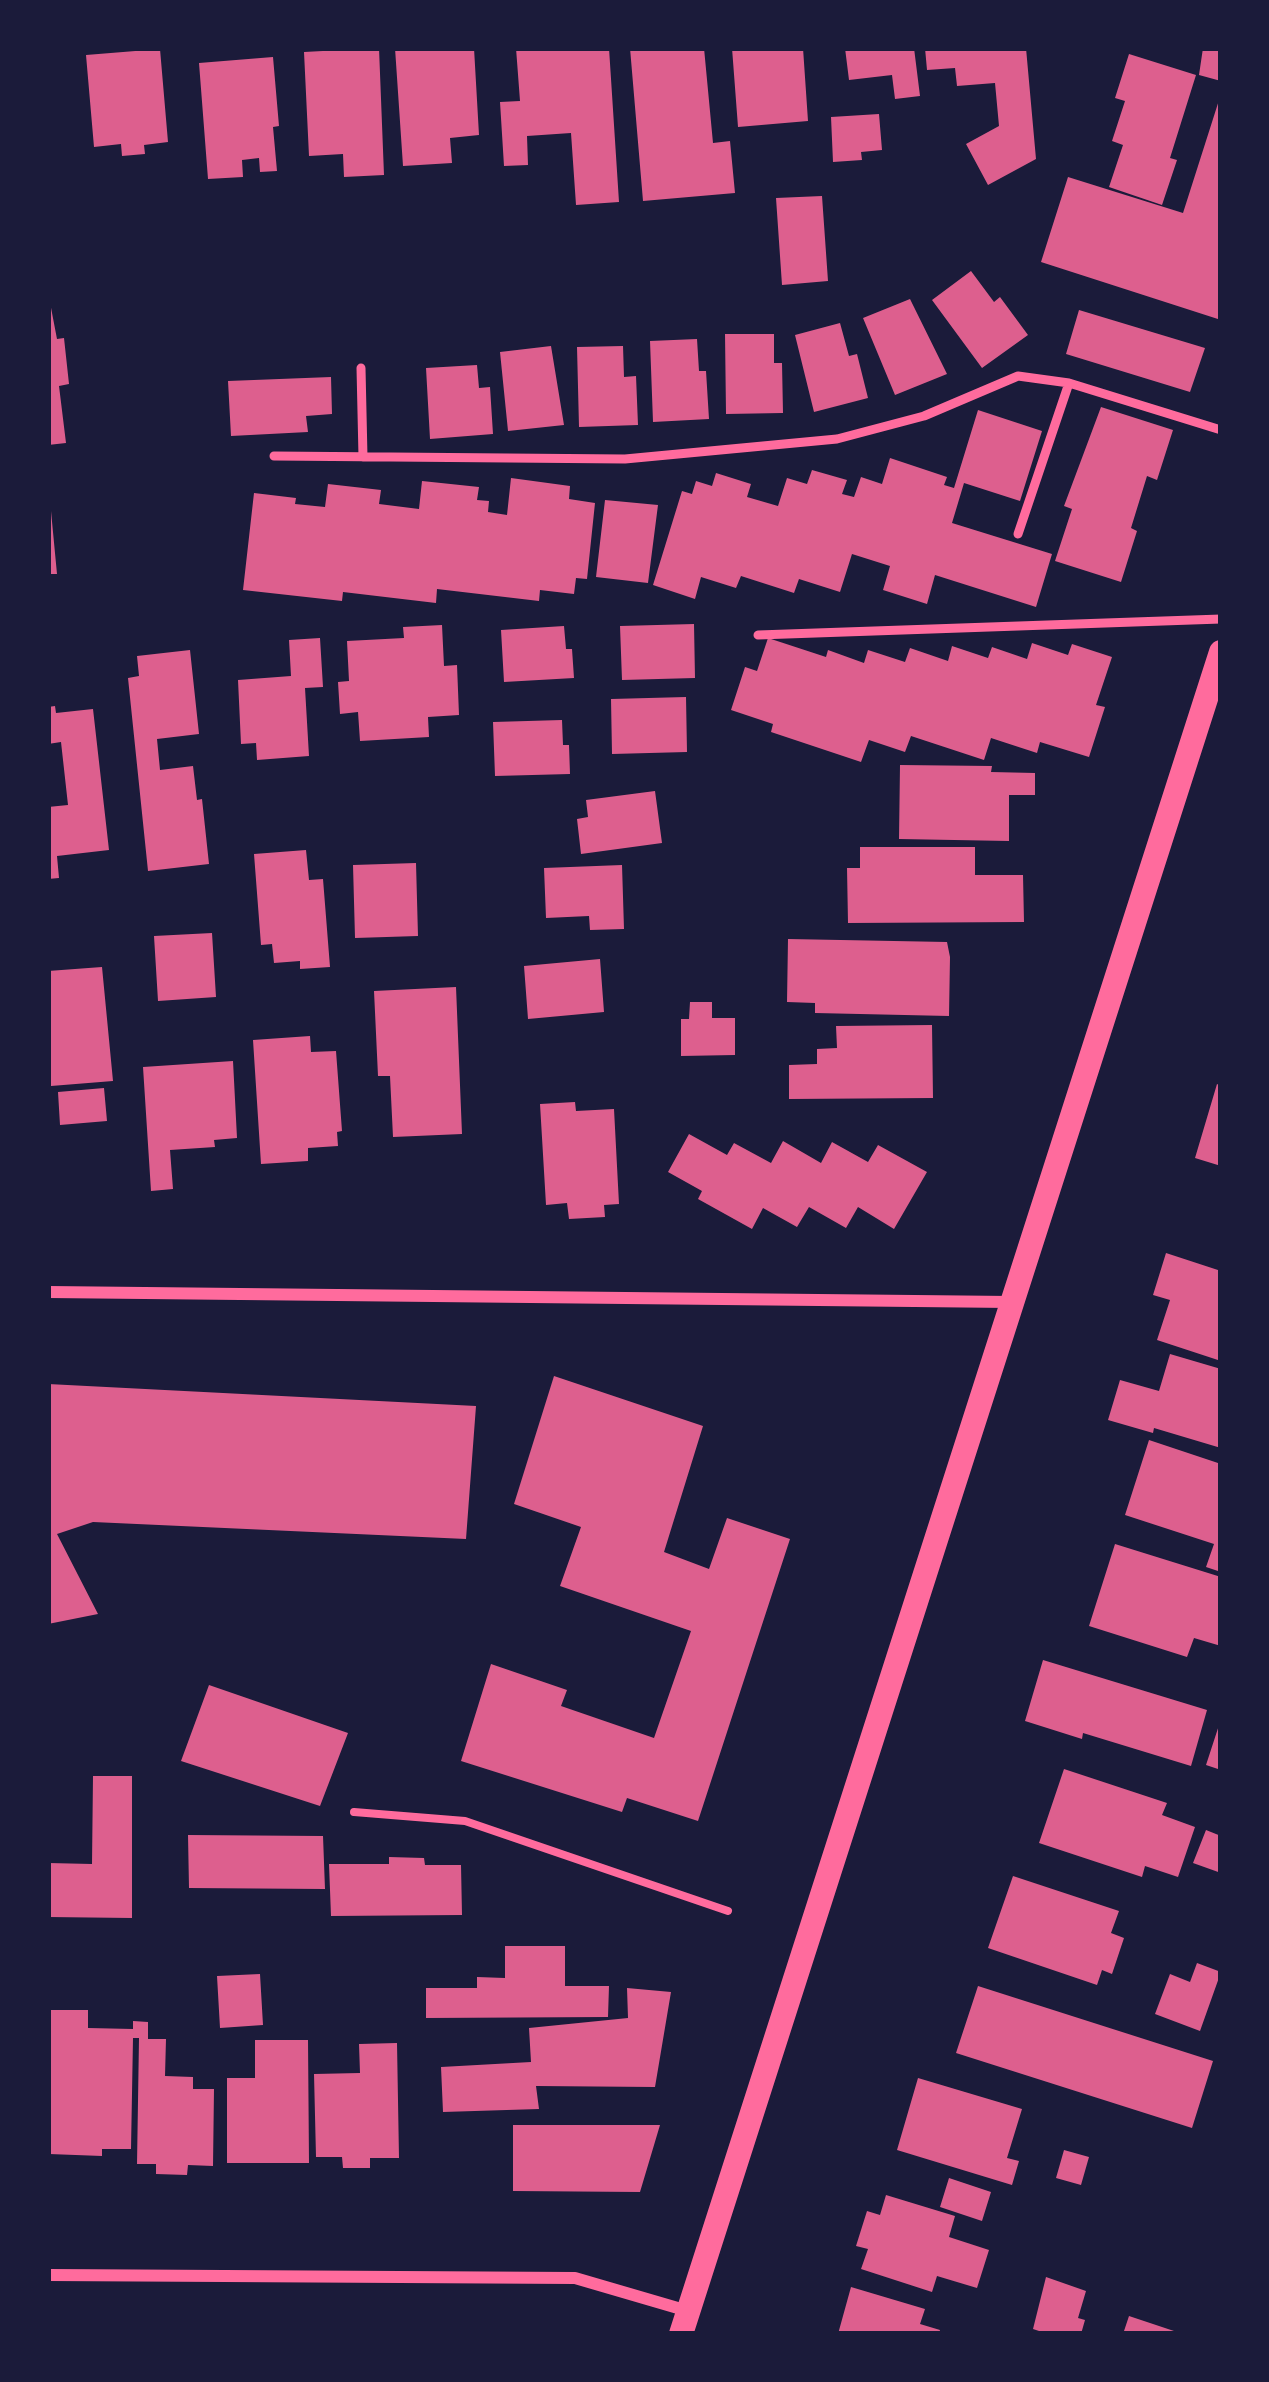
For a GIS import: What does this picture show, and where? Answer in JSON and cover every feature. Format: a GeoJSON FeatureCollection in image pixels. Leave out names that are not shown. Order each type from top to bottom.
{"type":"FeatureCollection","features":[{"type":"Feature","properties":{"kind":"main road"},"geometry":{"type":"LineString","coordinates":[[684,2322],[1221,652]]}},
{"type":"Feature","properties":{"kind":"street"},"geometry":{"type":"LineString","coordinates":[[48,1292],[1011,1302]]}},
{"type":"Feature","properties":{"kind":"street"},"geometry":{"type":"LineString","coordinates":[[48,2275],[575,2278],[684,2322]]}},
{"type":"Feature","properties":{"kind":"lane"},"geometry":{"type":"LineString","coordinates":[[361,368],[363,457]]}},
{"type":"Feature","properties":{"kind":"lane"},"geometry":{"type":"LineString","coordinates":[[274,456],[625,459],[837,439],[924,416],[1018,376],[1069,383],[1221,430]]}},
{"type":"Feature","properties":{"kind":"lane"},"geometry":{"type":"LineString","coordinates":[[1018,534],[1069,383]]}},
{"type":"Feature","properties":{"kind":"lane"},"geometry":{"type":"LineString","coordinates":[[758,634],[1221,619]]}},
{"type":"Feature","properties":{"kind":"path"},"geometry":{"type":"LineString","coordinates":[[354,1812],[465,1821],[728,1910]]}},
{"type":"Feature","properties":{"kind":"building"},"geometry":{"type":"Polygon","coordinates":[[[379,48],[384,175],[344,177],[343,154],[309,156],[304,52],[379,48]]]}},
{"type":"Feature","properties":{"kind":"building"},"geometry":{"type":"Polygon","coordinates":[[[395,48],[474,48],[479,135],[450,138],[452,163],[403,166],[395,48]]]}},
{"type":"Feature","properties":{"kind":"building"},"geometry":{"type":"Polygon","coordinates":[[[516,48],[609,48],[619,202],[576,205],[571,133],[527,136],[528,165],[504,166],[500,102],[520,101],[516,48]]]}},
{"type":"Feature","properties":{"kind":"building"},"geometry":{"type":"Polygon","coordinates":[[[630,48],[704,48],[713,143],[730,141],[735,193],[643,201],[630,48]]]}},
{"type":"Feature","properties":{"kind":"building"},"geometry":{"type":"Polygon","coordinates":[[[732,48],[803,48],[808,121],[738,127],[732,48]]]}},
{"type":"Feature","properties":{"kind":"building"},"geometry":{"type":"Polygon","coordinates":[[[845,48],[914,48],[920,96],[895,99],[892,75],[849,80],[845,48]]]}},
{"type":"Feature","properties":{"kind":"building"},"geometry":{"type":"Polygon","coordinates":[[[925,48],[1026,48],[1036,159],[988,185],[966,144],[999,126],[995,83],[957,86],[955,68],[927,70],[925,48]]]}},
{"type":"Feature","properties":{"kind":"building"},"geometry":{"type":"Polygon","coordinates":[[[1203,48],[1221,48],[1221,81],[1199,75],[1203,48]]]}},
{"type":"Feature","properties":{"kind":"building"},"geometry":{"type":"Polygon","coordinates":[[[160,49],[168,142],[144,145],[145,154],[122,156],[121,144],[94,147],[86,55],[160,49]]]}},
{"type":"Feature","properties":{"kind":"building"},"geometry":{"type":"Polygon","coordinates":[[[1129,54],[1196,75],[1170,158],[1177,160],[1162,205],[1109,187],[1123,145],[1112,141],[1125,101],[1115,98],[1129,54]]]}},
{"type":"Feature","properties":{"kind":"building"},"geometry":{"type":"Polygon","coordinates":[[[273,57],[277,171],[260,172],[259,158],[242,160],[243,177],[208,179],[199,63],[273,57]]]}},
{"type":"Feature","properties":{"kind":"building"},"geometry":{"type":"Polygon","coordinates":[[[1220,97],[1221,320],[1041,262],[1068,177],[1183,213],[1220,97]]]}},
{"type":"Feature","properties":{"kind":"building"},"geometry":{"type":"Polygon","coordinates":[[[879,114],[882,150],[861,152],[862,160],[833,162],[831,117],[879,114]]]}},
{"type":"Feature","properties":{"kind":"building"},"geometry":{"type":"Polygon","coordinates":[[[822,196],[828,281],[782,285],[776,198],[822,196]]]}},
{"type":"Feature","properties":{"kind":"building"},"geometry":{"type":"Polygon","coordinates":[[[971,271],[994,302],[1000,297],[1028,335],[982,368],[932,300],[971,271]]]}},
{"type":"Feature","properties":{"kind":"building"},"geometry":{"type":"Polygon","coordinates":[[[48,292],[57,339],[64,338],[69,384],[59,386],[66,443],[48,445],[48,292]]]}},
{"type":"Feature","properties":{"kind":"building"},"geometry":{"type":"Polygon","coordinates":[[[910,299],[947,374],[895,395],[863,318],[910,299]]]}},
{"type":"Feature","properties":{"kind":"building"},"geometry":{"type":"Polygon","coordinates":[[[1079,310],[1205,348],[1190,392],[1066,354],[1079,310]]]}},
{"type":"Feature","properties":{"kind":"building"},"geometry":{"type":"Polygon","coordinates":[[[840,323],[849,356],[857,354],[868,398],[814,412],[795,335],[840,323]]]}},
{"type":"Feature","properties":{"kind":"building"},"geometry":{"type":"Polygon","coordinates":[[[725,334],[774,334],[774,363],[782,363],[783,413],[726,414],[725,334]]]}},
{"type":"Feature","properties":{"kind":"building"},"geometry":{"type":"Polygon","coordinates":[[[697,339],[699,371],[706,371],[709,419],[653,422],[650,341],[697,339]]]}},
{"type":"Feature","properties":{"kind":"building"},"geometry":{"type":"Polygon","coordinates":[[[551,346],[564,425],[508,431],[500,352],[551,346]]]}},
{"type":"Feature","properties":{"kind":"building"},"geometry":{"type":"Polygon","coordinates":[[[623,346],[624,377],[636,376],[638,425],[579,427],[577,347],[623,346]]]}},
{"type":"Feature","properties":{"kind":"building"},"geometry":{"type":"Polygon","coordinates":[[[477,365],[479,388],[490,387],[493,434],[430,439],[426,368],[477,365]]]}},
{"type":"Feature","properties":{"kind":"building"},"geometry":{"type":"Polygon","coordinates":[[[331,377],[332,414],[306,416],[308,432],[231,436],[228,381],[331,377]]]}},
{"type":"Feature","properties":{"kind":"building"},"geometry":{"type":"Polygon","coordinates":[[[1101,407],[1173,430],[1157,480],[1147,476],[1121,582],[1055,561],[1072,509],[1064,506],[1101,407]]]}},
{"type":"Feature","properties":{"kind":"building"},"geometry":{"type":"Polygon","coordinates":[[[978,410],[1042,431],[1020,501],[964,483],[952,523],[1052,554],[1036,607],[935,575],[927,604],[883,590],[890,566],[852,554],[840,592],[799,579],[794,593],[741,576],[736,588],[701,577],[695,599],[653,585],[682,491],[692,494],[696,481],[712,486],[716,473],[751,484],[747,497],[778,506],[787,478],[807,484],[812,470],[847,480],[842,494],[854,497],[861,477],[882,484],[890,458],[947,477],[944,485],[954,488],[978,410]]]}},
{"type":"Feature","properties":{"kind":"building"},"geometry":{"type":"Polygon","coordinates":[[[511,478],[570,486],[569,499],[595,503],[587,579],[576,578],[574,594],[540,590],[539,601],[437,589],[436,603],[343,592],[342,601],[243,590],[254,493],[325,507],[328,484],[381,490],[379,504],[419,509],[422,481],[479,487],[477,500],[489,501],[488,512],[507,515],[511,478]]]}},
{"type":"Feature","properties":{"kind":"building"},"geometry":{"type":"Polygon","coordinates":[[[605,500],[658,505],[648,583],[596,577],[605,500]]]}},
{"type":"Feature","properties":{"kind":"building"},"geometry":{"type":"Polygon","coordinates":[[[51,511],[57,574],[48,574],[51,511]]]}},
{"type":"Feature","properties":{"kind":"building"},"geometry":{"type":"Polygon","coordinates":[[[694,624],[695,678],[622,680],[620,626],[694,624]]]}},
{"type":"Feature","properties":{"kind":"building"},"geometry":{"type":"Polygon","coordinates":[[[442,625],[444,666],[457,665],[459,715],[428,717],[429,737],[360,741],[358,712],[340,714],[338,682],[349,681],[347,641],[404,638],[403,627],[442,625]]]}},
{"type":"Feature","properties":{"kind":"building"},"geometry":{"type":"Polygon","coordinates":[[[564,626],[574,678],[504,682],[501,630],[564,626]]]}},
{"type":"Feature","properties":{"kind":"building"},"geometry":{"type":"Polygon","coordinates":[[[320,638],[323,687],[305,688],[309,756],[257,760],[256,743],[241,744],[238,680],[291,676],[289,640],[320,638]]]}},
{"type":"Feature","properties":{"kind":"building"},"geometry":{"type":"Polygon","coordinates":[[[768,638],[826,657],[828,650],[864,663],[868,650],[905,662],[910,648],[948,661],[952,646],[988,658],[992,647],[1027,659],[1032,643],[1068,655],[1072,644],[1112,657],[1096,705],[1105,707],[1089,757],[1040,742],[1037,753],[991,738],[984,760],[911,736],[905,752],[869,740],[861,762],[771,732],[773,724],[731,710],[745,667],[757,671],[768,638]]]}},
{"type":"Feature","properties":{"kind":"building"},"geometry":{"type":"Polygon","coordinates":[[[190,650],[199,734],[157,739],[160,770],[193,766],[209,864],[148,871],[128,678],[139,676],[137,656],[190,650]]]}},
{"type":"Feature","properties":{"kind":"building"},"geometry":{"type":"Polygon","coordinates":[[[686,697],[687,752],[612,754],[611,699],[686,697]]]}},
{"type":"Feature","properties":{"kind":"building"},"geometry":{"type":"Polygon","coordinates":[[[55,706],[56,713],[93,709],[109,850],[57,856],[59,878],[48,879],[48,807],[68,805],[61,742],[48,744],[48,707],[55,706]]]}},
{"type":"Feature","properties":{"kind":"building"},"geometry":{"type":"Polygon","coordinates":[[[562,720],[570,774],[495,776],[493,722],[562,720]]]}},
{"type":"Feature","properties":{"kind":"building"},"geometry":{"type":"Polygon","coordinates":[[[900,765],[992,766],[991,772],[1035,773],[1035,795],[1009,795],[1009,841],[899,839],[900,765]]]}},
{"type":"Feature","properties":{"kind":"building"},"geometry":{"type":"Polygon","coordinates":[[[655,791],[662,843],[581,854],[577,819],[588,817],[586,800],[655,791]]]}},
{"type":"Feature","properties":{"kind":"building"},"geometry":{"type":"Polygon","coordinates":[[[860,847],[975,847],[975,875],[1023,875],[1024,922],[848,923],[847,868],[860,868],[860,847]]]}},
{"type":"Feature","properties":{"kind":"building"},"geometry":{"type":"Polygon","coordinates":[[[306,850],[309,880],[323,879],[330,967],[300,969],[300,961],[274,963],[272,944],[261,945],[254,854],[306,850]]]}},
{"type":"Feature","properties":{"kind":"building"},"geometry":{"type":"Polygon","coordinates":[[[416,863],[418,936],[355,938],[353,865],[416,863]]]}},
{"type":"Feature","properties":{"kind":"building"},"geometry":{"type":"Polygon","coordinates":[[[622,865],[624,929],[590,930],[589,916],[546,918],[544,868],[622,865]]]}},
{"type":"Feature","properties":{"kind":"building"},"geometry":{"type":"Polygon","coordinates":[[[212,933],[216,997],[158,1001],[154,936],[212,933]]]}},
{"type":"Feature","properties":{"kind":"building"},"geometry":{"type":"Polygon","coordinates":[[[788,939],[947,942],[949,1016],[815,1013],[815,1003],[787,1002],[788,939]]]}},
{"type":"Feature","properties":{"kind":"building"},"geometry":{"type":"Polygon","coordinates":[[[600,959],[604,1012],[528,1019],[524,966],[600,959]]]}},
{"type":"Feature","properties":{"kind":"building"},"geometry":{"type":"Polygon","coordinates":[[[102,967],[113,1081],[51,1086],[48,971],[102,967]]]}},
{"type":"Feature","properties":{"kind":"building"},"geometry":{"type":"Polygon","coordinates":[[[456,987],[462,1134],[393,1137],[390,1076],[378,1076],[374,991],[456,987]]]}},
{"type":"Feature","properties":{"kind":"building"},"geometry":{"type":"Polygon","coordinates":[[[690,1002],[712,1002],[712,1018],[735,1018],[735,1055],[681,1056],[681,1019],[689,1019],[690,1002]]]}},
{"type":"Feature","properties":{"kind":"building"},"geometry":{"type":"Polygon","coordinates":[[[932,1025],[933,1098],[789,1099],[789,1065],[817,1064],[817,1049],[837,1048],[836,1026],[932,1025]]]}},
{"type":"Feature","properties":{"kind":"building"},"geometry":{"type":"Polygon","coordinates":[[[310,1036],[311,1052],[336,1051],[342,1131],[337,1132],[338,1146],[308,1148],[308,1161],[261,1164],[253,1040],[310,1036]]]}},
{"type":"Feature","properties":{"kind":"building"},"geometry":{"type":"Polygon","coordinates":[[[233,1061],[237,1138],[214,1140],[215,1147],[170,1150],[173,1189],[151,1191],[143,1067],[233,1061]]]}},
{"type":"Feature","properties":{"kind":"building"},"geometry":{"type":"Polygon","coordinates":[[[1217,1084],[1221,1086],[1221,1166],[1195,1158],[1217,1084]]]}},
{"type":"Feature","properties":{"kind":"building"},"geometry":{"type":"Polygon","coordinates":[[[104,1088],[107,1121],[60,1125],[58,1092],[104,1088]]]}},
{"type":"Feature","properties":{"kind":"building"},"geometry":{"type":"Polygon","coordinates":[[[575,1102],[576,1111],[614,1109],[619,1204],[604,1205],[605,1217],[569,1219],[567,1203],[546,1205],[540,1104],[575,1102]]]}},
{"type":"Feature","properties":{"kind":"building"},"geometry":{"type":"Polygon","coordinates":[[[689,1134],[727,1155],[734,1143],[771,1163],[783,1141],[821,1163],[832,1142],[868,1162],[878,1145],[927,1172],[894,1229],[858,1207],[846,1228],[809,1207],[797,1227],[763,1208],[752,1229],[698,1199],[702,1191],[668,1172],[689,1134]]]}},
{"type":"Feature","properties":{"kind":"building"},"geometry":{"type":"Polygon","coordinates":[[[1166,1253],[1221,1271],[1221,1361],[1157,1340],[1170,1300],[1153,1295],[1166,1253]]]}},
{"type":"Feature","properties":{"kind":"building"},"geometry":{"type":"Polygon","coordinates":[[[1170,1354],[1221,1369],[1221,1448],[1108,1420],[1120,1380],[1159,1391],[1170,1354]]]}},
{"type":"Feature","properties":{"kind":"building"},"geometry":{"type":"Polygon","coordinates":[[[554,1376],[703,1426],[664,1552],[709,1569],[727,1518],[790,1539],[698,1821],[627,1798],[622,1812],[461,1761],[491,1664],[567,1690],[561,1706],[654,1738],[691,1631],[560,1586],[581,1527],[514,1504],[554,1376]]]}},
{"type":"Feature","properties":{"kind":"building"},"geometry":{"type":"Polygon","coordinates":[[[48,1384],[476,1406],[466,1539],[93,1522],[57,1534],[98,1614],[48,1624],[48,1384]]]}},
{"type":"Feature","properties":{"kind":"building"},"geometry":{"type":"Polygon","coordinates":[[[1149,1440],[1221,1464],[1221,1572],[1206,1567],[1214,1544],[1125,1515],[1149,1440]]]}},
{"type":"Feature","properties":{"kind":"building"},"geometry":{"type":"Polygon","coordinates":[[[1115,1544],[1221,1577],[1221,1646],[1194,1638],[1187,1657],[1089,1626],[1115,1544]]]}},
{"type":"Feature","properties":{"kind":"building"},"geometry":{"type":"Polygon","coordinates":[[[1043,1660],[1207,1710],[1191,1766],[1025,1721],[1043,1660]]]}},
{"type":"Feature","properties":{"kind":"building"},"geometry":{"type":"Polygon","coordinates":[[[209,1685],[348,1733],[320,1806],[181,1761],[209,1685]]]}},
{"type":"Feature","properties":{"kind":"building"},"geometry":{"type":"Polygon","coordinates":[[[1221,1719],[1221,1770],[1206,1765],[1221,1719]]]}},
{"type":"Feature","properties":{"kind":"building"},"geometry":{"type":"Polygon","coordinates":[[[1064,1769],[1167,1803],[1162,1815],[1195,1827],[1178,1877],[1145,1866],[1142,1877],[1039,1843],[1064,1769]]]}},
{"type":"Feature","properties":{"kind":"building"},"geometry":{"type":"Polygon","coordinates":[[[93,1776],[132,1776],[132,1918],[48,1917],[48,1863],[92,1864],[93,1776]]]}},
{"type":"Feature","properties":{"kind":"building"},"geometry":{"type":"Polygon","coordinates":[[[1206,1830],[1221,1836],[1221,1873],[1193,1863],[1206,1830]]]}},
{"type":"Feature","properties":{"kind":"building"},"geometry":{"type":"Polygon","coordinates":[[[188,1835],[323,1836],[325,1889],[189,1888],[188,1835]]]}},
{"type":"Feature","properties":{"kind":"building"},"geometry":{"type":"Polygon","coordinates":[[[389,1857],[424,1858],[425,1865],[461,1865],[462,1915],[331,1916],[329,1864],[389,1864],[389,1857]]]}},
{"type":"Feature","properties":{"kind":"building"},"geometry":{"type":"Polygon","coordinates":[[[1013,1876],[1119,1911],[1111,1933],[1124,1938],[1112,1974],[1102,1970],[1097,1985],[988,1948],[1013,1876]]]}},
{"type":"Feature","properties":{"kind":"building"},"geometry":{"type":"Polygon","coordinates":[[[505,1946],[565,1946],[565,1986],[609,1986],[608,2017],[426,2018],[426,1988],[477,1988],[477,1977],[505,1978],[505,1946]]]}},
{"type":"Feature","properties":{"kind":"building"},"geometry":{"type":"Polygon","coordinates":[[[1197,1963],[1221,1972],[1200,2031],[1155,2014],[1170,1974],[1190,1982],[1197,1963]]]}},
{"type":"Feature","properties":{"kind":"building"},"geometry":{"type":"Polygon","coordinates":[[[260,1974],[263,2025],[220,2028],[217,1976],[260,1974]]]}},
{"type":"Feature","properties":{"kind":"building"},"geometry":{"type":"Polygon","coordinates":[[[978,1986],[1213,2061],[1192,2128],[956,2053],[978,1986]]]}},
{"type":"Feature","properties":{"kind":"building"},"geometry":{"type":"Polygon","coordinates":[[[627,1988],[671,1992],[655,2087],[536,2086],[539,2109],[443,2112],[441,2067],[531,2062],[529,2028],[628,2018],[627,1988]]]}},
{"type":"Feature","properties":{"kind":"building"},"geometry":{"type":"Polygon","coordinates":[[[51,2010],[88,2010],[88,2028],[133,2029],[133,2021],[148,2022],[148,2039],[166,2039],[165,2076],[193,2077],[193,2089],[214,2089],[213,2166],[188,2165],[187,2175],[156,2174],[156,2164],[137,2164],[139,2038],[133,2038],[131,2149],[102,2149],[102,2156],[49,2154],[51,2010]]]}},
{"type":"Feature","properties":{"kind":"building"},"geometry":{"type":"Polygon","coordinates":[[[255,2040],[308,2040],[309,2163],[227,2163],[227,2078],[255,2078],[255,2040]]]}},
{"type":"Feature","properties":{"kind":"building"},"geometry":{"type":"Polygon","coordinates":[[[397,2043],[399,2158],[370,2158],[370,2168],[343,2168],[342,2157],[316,2157],[314,2074],[360,2073],[359,2044],[397,2043]]]}},
{"type":"Feature","properties":{"kind":"building"},"geometry":{"type":"Polygon","coordinates":[[[918,2078],[1022,2109],[1007,2158],[1019,2161],[1012,2185],[897,2150],[918,2078]]]}},
{"type":"Feature","properties":{"kind":"building"},"geometry":{"type":"Polygon","coordinates":[[[513,2125],[660,2125],[640,2192],[513,2191],[513,2125]]]}},
{"type":"Feature","properties":{"kind":"building"},"geometry":{"type":"Polygon","coordinates":[[[1064,2150],[1089,2157],[1081,2185],[1056,2178],[1064,2150]]]}},
{"type":"Feature","properties":{"kind":"building"},"geometry":{"type":"Polygon","coordinates":[[[949,2178],[991,2192],[982,2221],[940,2207],[949,2178]]]}},
{"type":"Feature","properties":{"kind":"building"},"geometry":{"type":"Polygon","coordinates":[[[886,2195],[955,2216],[949,2237],[989,2250],[977,2288],[937,2276],[932,2292],[861,2269],[868,2249],[856,2246],[867,2211],[880,2215],[886,2195]]]}},
{"type":"Feature","properties":{"kind":"building"},"geometry":{"type":"Polygon","coordinates":[[[1046,2277],[1086,2291],[1078,2318],[1085,2320],[1081,2334],[1033,2329],[1046,2277]]]}},
{"type":"Feature","properties":{"kind":"building"},"geometry":{"type":"Polygon","coordinates":[[[851,2287],[925,2309],[920,2324],[940,2330],[939,2334],[838,2334],[851,2287]]]}},
{"type":"Feature","properties":{"kind":"building"},"geometry":{"type":"Polygon","coordinates":[[[1129,2316],[1180,2333],[1180,2334],[1123,2334],[1129,2316]]]}}]}
